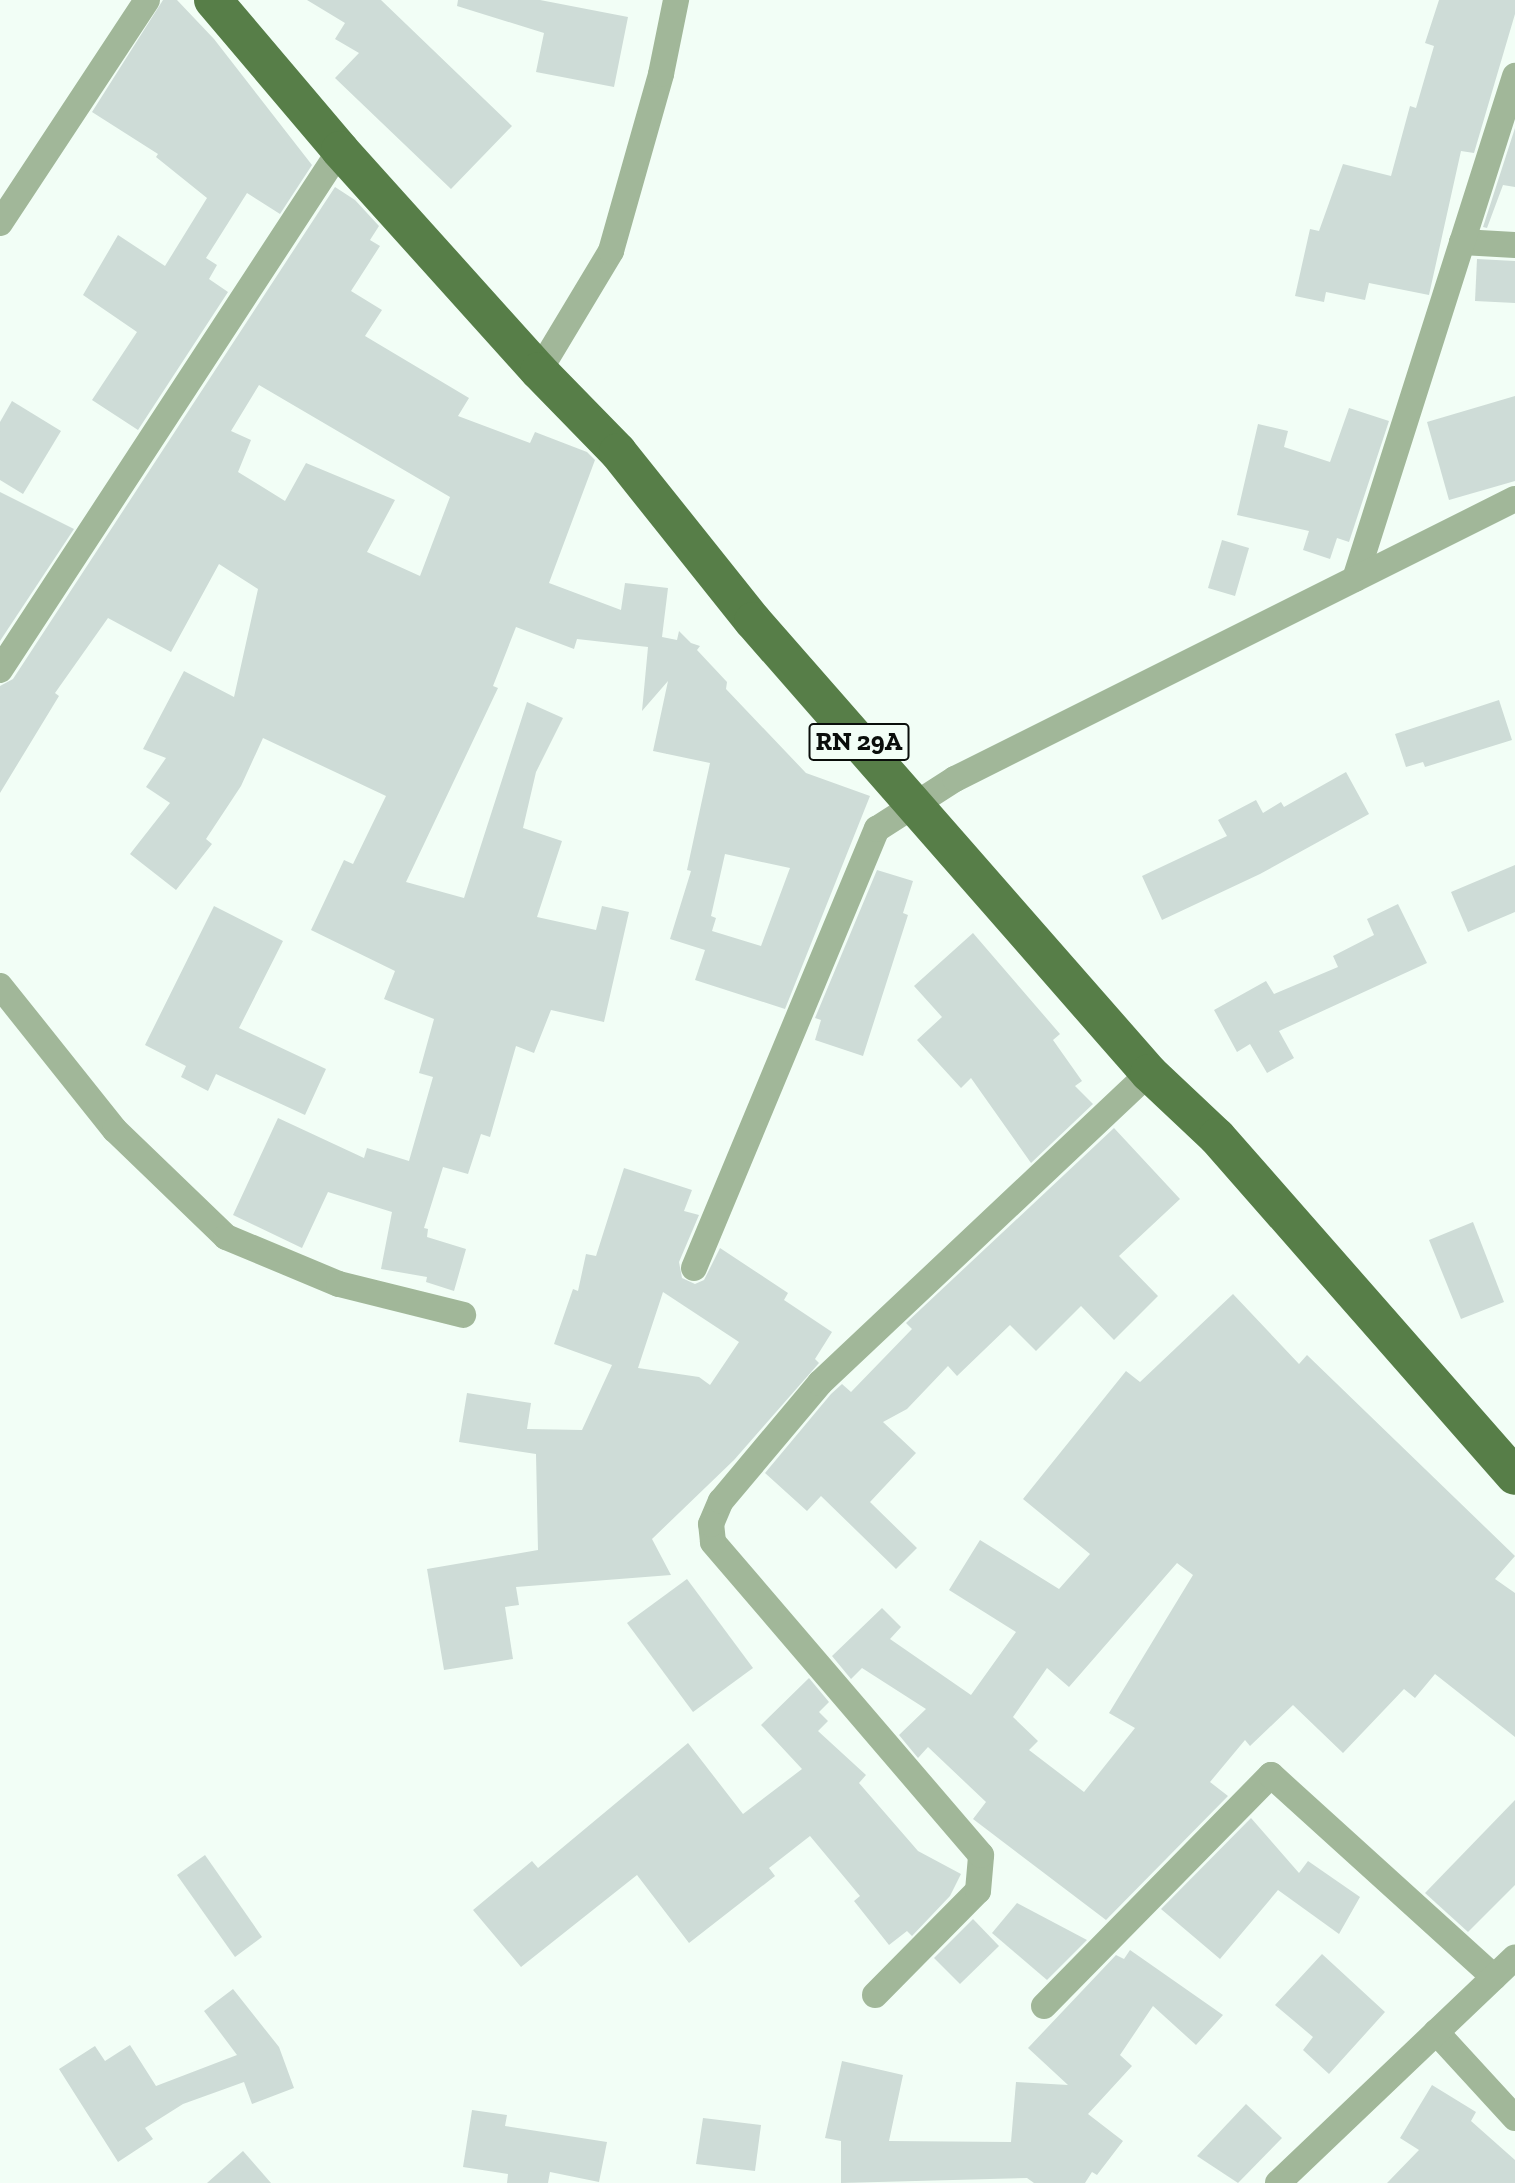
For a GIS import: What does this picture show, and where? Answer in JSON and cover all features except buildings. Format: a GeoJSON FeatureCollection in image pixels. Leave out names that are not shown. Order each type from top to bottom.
{"type":"FeatureCollection","features":[{"type":"Feature","properties":{"kind":"main road","name":"RN 29A"},"geometry":{"type":"LineString","coordinates":[[213,0],[340,150],[539,372],[618,452],[753,621],[1149,1073],[1217,1137],[1515,1476]]}},
{"type":"Feature","properties":{"kind":"street"},"geometry":{"type":"LineString","coordinates":[[0,223],[146,0]]}},
{"type":"Feature","properties":{"kind":"street"},"geometry":{"type":"LineString","coordinates":[[539,372],[611,251],[661,74],[676,0]]}},
{"type":"Feature","properties":{"kind":"street"},"geometry":{"type":"LineString","coordinates":[[1355,579],[1515,76]]}},
{"type":"Feature","properties":{"kind":"street"},"geometry":{"type":"LineString","coordinates":[[0,670],[340,150]]}},
{"type":"Feature","properties":{"kind":"street"},"geometry":{"type":"LineString","coordinates":[[1462,243],[1515,245]]}},
{"type":"Feature","properties":{"kind":"street"},"geometry":{"type":"LineString","coordinates":[[694,1268],[877,829],[955,779],[1515,499]]}},
{"type":"Feature","properties":{"kind":"street"},"geometry":{"type":"LineString","coordinates":[[0,986],[115,1130],[226,1237],[339,1284],[463,1315]]}},
{"type":"Feature","properties":{"kind":"street"},"geometry":{"type":"LineString","coordinates":[[875,1994],[978,1891],[981,1855],[713,1542],[711,1524],[720,1501],[820,1383],[1149,1073]]}},
{"type":"Feature","properties":{"kind":"street"},"geometry":{"type":"LineString","coordinates":[[1044,2006],[1271,1775],[1494,1977]]}},
{"type":"Feature","properties":{"kind":"street"},"geometry":{"type":"LineString","coordinates":[[1278,2183],[1515,1957]]}},
{"type":"Feature","properties":{"kind":"street"},"geometry":{"type":"LineString","coordinates":[[1436,2032],[1515,2118]]}}]}
